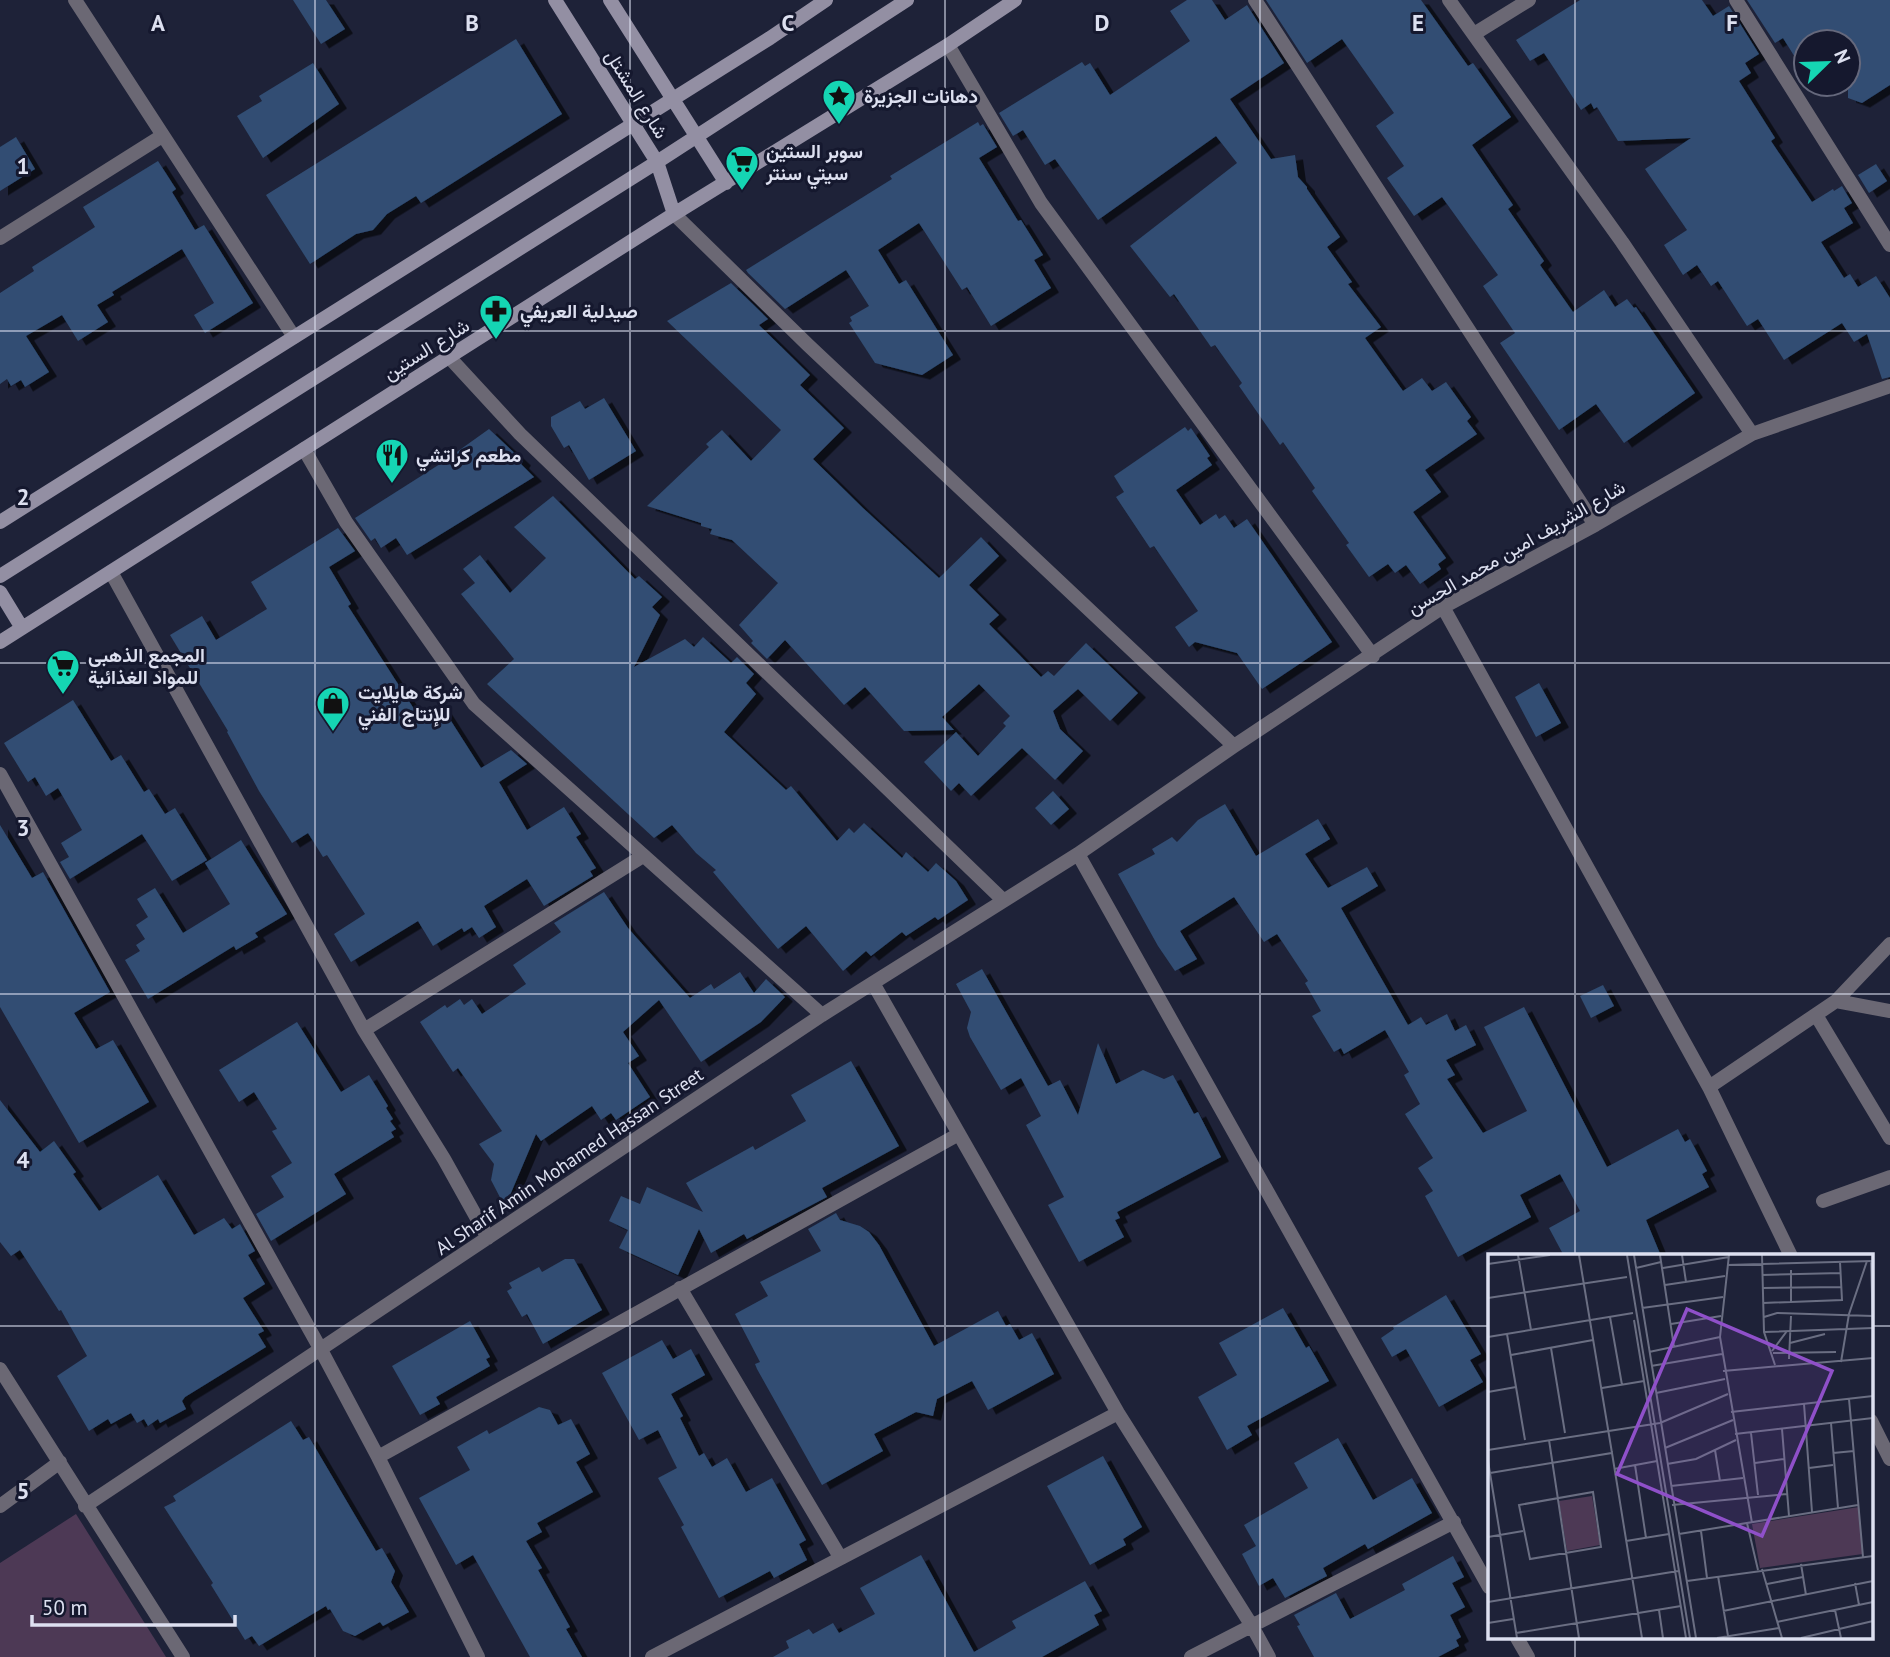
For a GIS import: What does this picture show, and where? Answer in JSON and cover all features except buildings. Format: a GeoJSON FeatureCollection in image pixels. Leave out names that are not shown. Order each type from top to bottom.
{"type":"FeatureCollection","features":[{"type":"Feature","properties":{"kind":"main road","name":"شارع المشتل"},"geometry":{"type":"LineString","coordinates":[[555,0],[657,162],[674,215]]}},
{"type":"Feature","properties":{"kind":"main road","name":"شارع المشتل"},"geometry":{"type":"LineString","coordinates":[[610,0],[726,183]]}},
{"type":"Feature","properties":{"kind":"main road"},"geometry":{"type":"LineString","coordinates":[[0,522],[759,45],[826,0]]}},
{"type":"Feature","properties":{"kind":"main road","name":"شارع الستين"},"geometry":{"type":"LineString","coordinates":[[0,576],[657,162],[907,0]]}},
{"type":"Feature","properties":{"kind":"main road","name":"شارع الستين"},"geometry":{"type":"LineString","coordinates":[[0,642],[674,215],[948,45],[1015,0]]}},
{"type":"Feature","properties":{"kind":"main road"},"geometry":{"type":"LineString","coordinates":[[0,592],[22,628]]}},
{"type":"Feature","properties":{"kind":"street"},"geometry":{"type":"LineString","coordinates":[[75,0],[294,337]]}},
{"type":"Feature","properties":{"kind":"street"},"geometry":{"type":"LineString","coordinates":[[1255,0],[1595,524]]}},
{"type":"Feature","properties":{"kind":"street"},"geometry":{"type":"LineString","coordinates":[[1449,0],[1622,242],[1752,434]]}},
{"type":"Feature","properties":{"kind":"street"},"geometry":{"type":"LineString","coordinates":[[1474,34],[1529,0]]}},
{"type":"Feature","properties":{"kind":"street"},"geometry":{"type":"LineString","coordinates":[[1736,0],[1890,245]]}},
{"type":"Feature","properties":{"kind":"street"},"geometry":{"type":"LineString","coordinates":[[948,45],[1041,203],[1373,656]]}},
{"type":"Feature","properties":{"kind":"street"},"geometry":{"type":"LineString","coordinates":[[0,238],[162,136]]}},
{"type":"Feature","properties":{"kind":"street"},"geometry":{"type":"LineString","coordinates":[[674,215],[807,345],[1234,746]]}},
{"type":"Feature","properties":{"kind":"street"},"geometry":{"type":"LineString","coordinates":[[449,357],[520,434],[1003,900]]}},
{"type":"Feature","properties":{"kind":"street","name":"شارع الشريف امين محمد الحسن"},"geometry":{"type":"LineString","coordinates":[[1078,854],[1443,607],[1752,434],[1890,386]]}},
{"type":"Feature","properties":{"kind":"street"},"geometry":{"type":"LineString","coordinates":[[304,449],[346,522],[474,704],[822,1015]]}},
{"type":"Feature","properties":{"kind":"street"},"geometry":{"type":"LineString","coordinates":[[111,572],[365,1030],[444,1159],[488,1238]]}},
{"type":"Feature","properties":{"kind":"street"},"geometry":{"type":"LineString","coordinates":[[1443,607],[1709,1087],[1790,1254]]}},
{"type":"Feature","properties":{"kind":"street"},"geometry":{"type":"LineString","coordinates":[[0,774],[321,1350],[478,1657]]}},
{"type":"Feature","properties":{"kind":"street"},"geometry":{"type":"LineString","coordinates":[[1078,854],[1488,1585]]}},
{"type":"Feature","properties":{"kind":"street","name":"Al Sharif Amin Mohamed Hassan Street"},"geometry":{"type":"LineString","coordinates":[[85,1506],[822,1015],[1078,854]]}},
{"type":"Feature","properties":{"kind":"street"},"geometry":{"type":"LineString","coordinates":[[365,1030],[643,856]]}},
{"type":"Feature","properties":{"kind":"street"},"geometry":{"type":"LineString","coordinates":[[1709,1087],[1836,1001],[1890,944]]}},
{"type":"Feature","properties":{"kind":"street"},"geometry":{"type":"LineString","coordinates":[[873,983],[1118,1413],[1269,1657]]}},
{"type":"Feature","properties":{"kind":"street"},"geometry":{"type":"LineString","coordinates":[[1836,1001],[1890,1011]]}},
{"type":"Feature","properties":{"kind":"street"},"geometry":{"type":"LineString","coordinates":[[1816,1015],[1890,1138]]}},
{"type":"Feature","properties":{"kind":"street"},"geometry":{"type":"LineString","coordinates":[[378,1457],[959,1134]]}},
{"type":"Feature","properties":{"kind":"street"},"geometry":{"type":"LineString","coordinates":[[1824,1200],[1890,1177]]}},
{"type":"Feature","properties":{"kind":"street"},"geometry":{"type":"LineString","coordinates":[[680,1289],[840,1557]]}},
{"type":"Feature","properties":{"kind":"street"},"geometry":{"type":"LineString","coordinates":[[0,1369],[183,1657]]}},
{"type":"Feature","properties":{"kind":"street"},"geometry":{"type":"LineString","coordinates":[[652,1657],[1118,1413]]}},
{"type":"Feature","properties":{"kind":"street"},"geometry":{"type":"LineString","coordinates":[[1872,1423],[1890,1459]]}},
{"type":"Feature","properties":{"kind":"street"},"geometry":{"type":"LineString","coordinates":[[0,1506],[60,1462]]}},
{"type":"Feature","properties":{"kind":"street"},"geometry":{"type":"LineString","coordinates":[[1191,1657],[1454,1522]]}},
{"type":"Feature","properties":{"kind":"street"},"geometry":{"type":"LineString","coordinates":[[1518,1640],[1528,1657]]}},
{"type":"Feature","properties":{"kind":"shaded area"},"geometry":{"type":"Polygon","coordinates":[[[76,1514],[166,1657],[0,1657],[0,1563],[76,1514]]]}},
{"type":"Feature","properties":{"kind":"place","name":"دهانات الجزيرة"},"geometry":{"type":"Point","coordinates":[839,126]}},
{"type":"Feature","properties":{"kind":"place","name":"سوبر الستين سيتي سنتر"},"geometry":{"type":"Point","coordinates":[742,192]}},
{"type":"Feature","properties":{"kind":"place","name":"صيدلية العريفي"},"geometry":{"type":"Point","coordinates":[496,341]}},
{"type":"Feature","properties":{"kind":"place","name":"مطعم كراتشي"},"geometry":{"type":"Point","coordinates":[392,485]}},
{"type":"Feature","properties":{"kind":"place","name":"المجمع الذهبي للمواد الغذائية"},"geometry":{"type":"Point","coordinates":[63,696]}},
{"type":"Feature","properties":{"kind":"place","name":"شركة هايلايت للإنتاج الفني"},"geometry":{"type":"Point","coordinates":[333,733]}}]}
